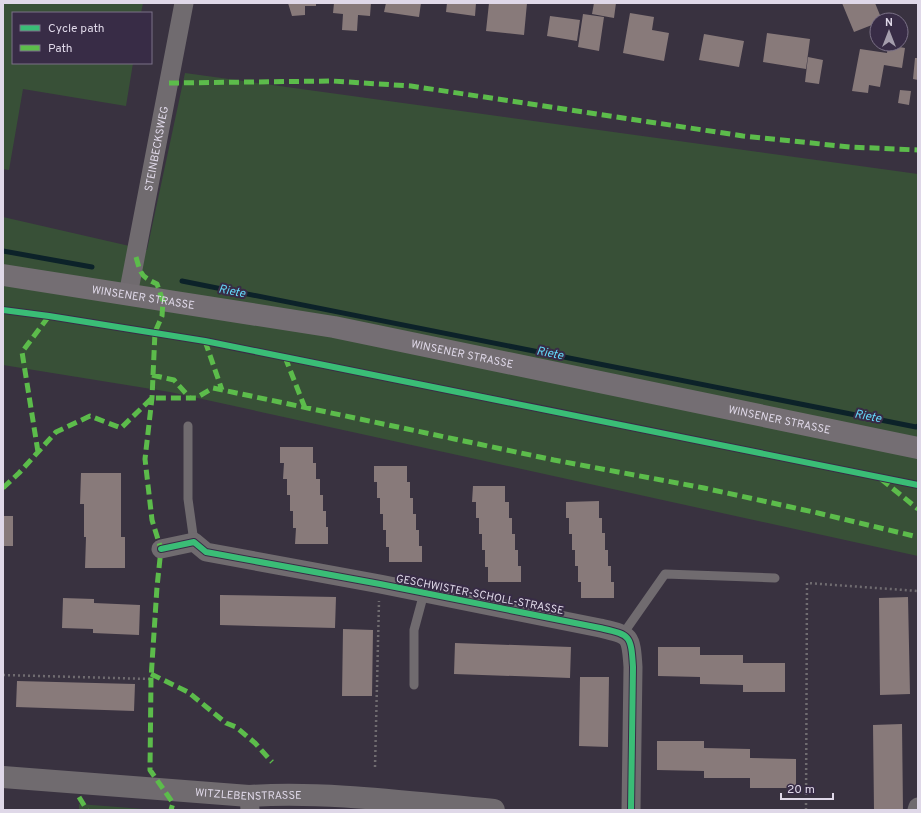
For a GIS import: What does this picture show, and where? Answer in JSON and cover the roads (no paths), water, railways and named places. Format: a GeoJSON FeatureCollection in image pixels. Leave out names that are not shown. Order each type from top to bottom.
{"type":"FeatureCollection","features":[{"type":"Feature","properties":{"kind":"main road","name":"WINSENER STRASSE"},"geometry":{"type":"LineString","coordinates":[[3,275],[334,327],[761,414],[918,448]]}},
{"type":"Feature","properties":{"kind":"street","name":"STEINBECKSWEG"},"geometry":{"type":"LineString","coordinates":[[128,295],[184,3]]}},
{"type":"Feature","properties":{"kind":"street"},"geometry":{"type":"LineString","coordinates":[[161,548],[194,542]]}},
{"type":"Feature","properties":{"kind":"street","name":"GESCHWISTER-SCHOLL-STRASSE"},"geometry":{"type":"LineString","coordinates":[[194,542],[206,552],[380,584],[600,628],[623,634]]}},
{"type":"Feature","properties":{"kind":"street"},"geometry":{"type":"LineString","coordinates":[[623,634],[629,640],[632,651],[633,667],[631,810]]}},
{"type":"Feature","properties":{"kind":"street","name":"WITZLEBENSTRASSE"},"geometry":{"type":"LineString","coordinates":[[3,777],[249,803],[279,794],[363,799],[494,810]]}},
{"type":"Feature","properties":{"kind":"lane"},"geometry":{"type":"LineString","coordinates":[[188,426],[188,499],[194,542]]}},
{"type":"Feature","properties":{"kind":"lane"},"geometry":{"type":"LineString","coordinates":[[623,634],[664,574],[775,578]]}},
{"type":"Feature","properties":{"kind":"lane"},"geometry":{"type":"LineString","coordinates":[[414,685],[414,630],[424,593]]}},
{"type":"Feature","properties":{"kind":"waterway","name":"Riete"},"geometry":{"type":"LineString","coordinates":[[3,251],[92,267]]}},
{"type":"Feature","properties":{"kind":"waterway","name":"Riete"},"geometry":{"type":"LineString","coordinates":[[182,281],[916,427],[918,426]]}}]}
